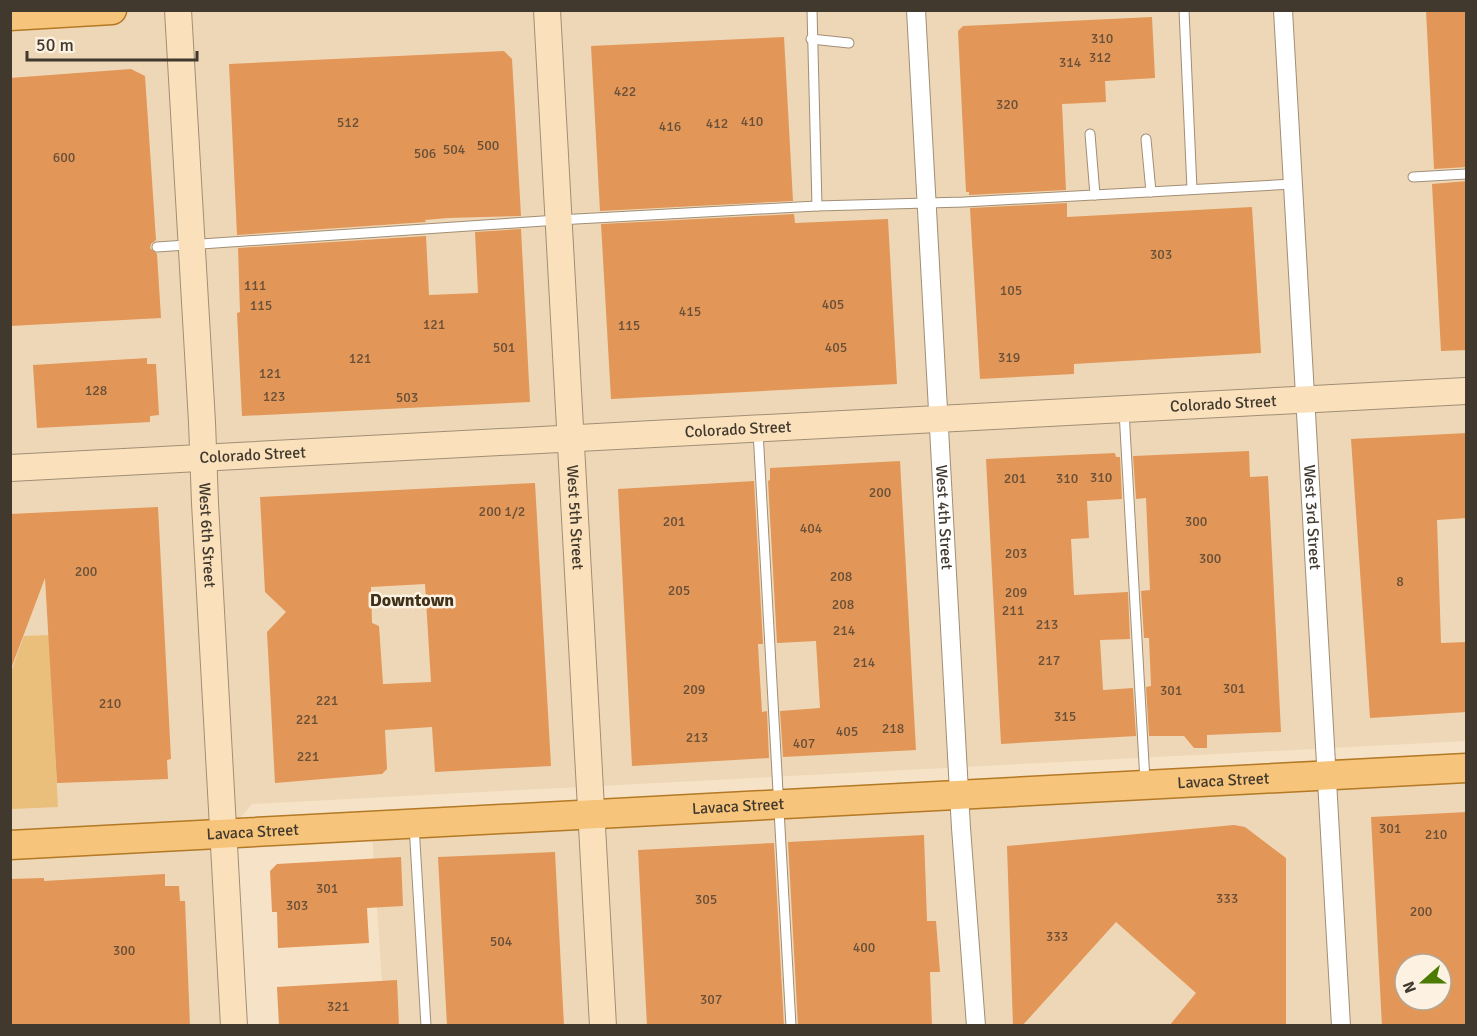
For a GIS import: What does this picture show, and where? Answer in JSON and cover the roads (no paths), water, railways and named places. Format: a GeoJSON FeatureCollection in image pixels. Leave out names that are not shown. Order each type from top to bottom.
{"type":"FeatureCollection","features":[{"type":"Feature","properties":{"kind":"main road"},"geometry":{"type":"LineString","coordinates":[[10,16],[112,10]]}},
{"type":"Feature","properties":{"kind":"main road","name":"West 6th Street"},"geometry":{"type":"LineString","coordinates":[[178,10],[234,1026]]}},
{"type":"Feature","properties":{"kind":"main road","name":"West 5th Street"},"geometry":{"type":"LineString","coordinates":[[546,10],[603,1026]]}},
{"type":"Feature","properties":{"kind":"main road","name":"Colorado Street"},"geometry":{"type":"LineString","coordinates":[[10,468],[1467,391]]}},
{"type":"Feature","properties":{"kind":"main road","name":"Lavaca Street"},"geometry":{"type":"LineString","coordinates":[[10,844],[1467,768]]}},
{"type":"Feature","properties":{"kind":"street","name":"West 4th Street"},"geometry":{"type":"LineString","coordinates":[[916,10],[960,794],[976,1026]]}},
{"type":"Feature","properties":{"kind":"street","name":"West 3rd Street"},"geometry":{"type":"LineString","coordinates":[[1284,10],[1341,1026]]}},
{"type":"Feature","properties":{"kind":"lane"},"geometry":{"type":"LineString","coordinates":[[812,10],[817,206]]}},
{"type":"Feature","properties":{"kind":"lane"},"geometry":{"type":"LineString","coordinates":[[1185,10],[1192,189]]}},
{"type":"Feature","properties":{"kind":"lane"},"geometry":{"type":"LineString","coordinates":[[811,39],[849,43]]}},
{"type":"Feature","properties":{"kind":"lane"},"geometry":{"type":"LineString","coordinates":[[1090,134],[1095,195]]}},
{"type":"Feature","properties":{"kind":"lane"},"geometry":{"type":"LineString","coordinates":[[1146,139],[1151,192]]}},
{"type":"Feature","properties":{"kind":"lane"},"geometry":{"type":"LineString","coordinates":[[1413,177],[1467,174]]}},
{"type":"Feature","properties":{"kind":"lane"},"geometry":{"type":"LineString","coordinates":[[156,247],[558,220],[1293,184]]}},
{"type":"Feature","properties":{"kind":"lane"},"geometry":{"type":"LineString","coordinates":[[1124,409],[1145,785]]}},
{"type":"Feature","properties":{"kind":"lane"},"geometry":{"type":"LineString","coordinates":[[758,428],[791,1026]]}},
{"type":"Feature","properties":{"kind":"lane"},"geometry":{"type":"LineString","coordinates":[[414,823],[426,1026]]}},
{"type":"Feature","properties":{"kind":"district","name":"Downtown"},"geometry":{"type":"Point","coordinates":[412,600]}}]}
